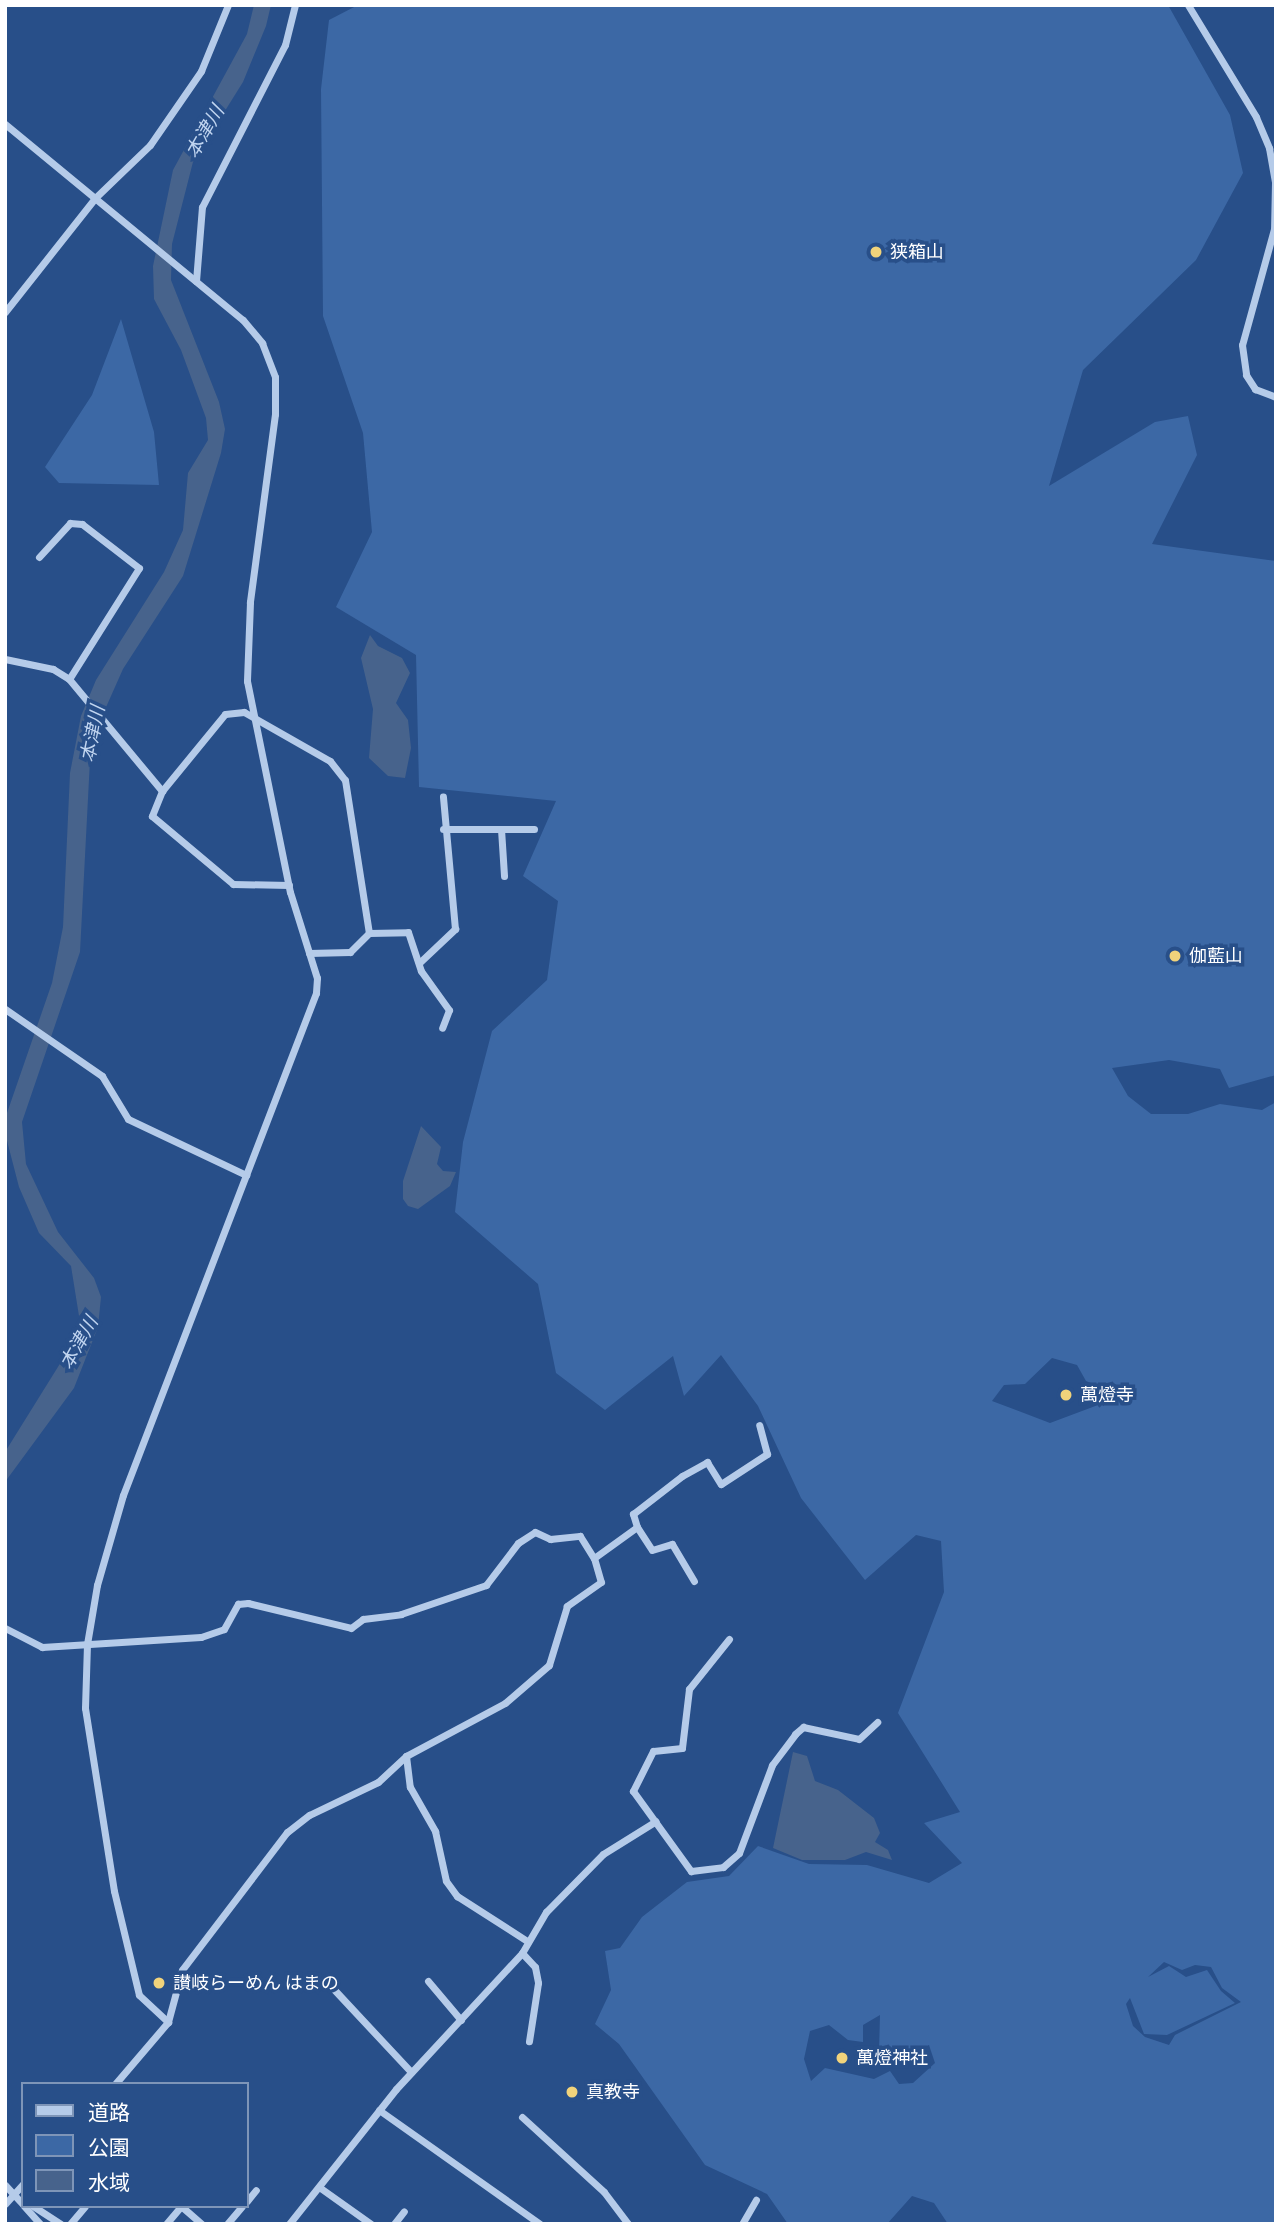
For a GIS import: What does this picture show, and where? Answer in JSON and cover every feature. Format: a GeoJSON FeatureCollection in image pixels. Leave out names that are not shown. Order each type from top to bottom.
{"type":"FeatureCollection","features":[{"type":"Feature","properties":{"kind":"street"},"geometry":{"type":"LineString","coordinates":[[5,312],[95,198],[150,145],[201,71],[228,5]]}},
{"type":"Feature","properties":{"kind":"street"},"geometry":{"type":"LineString","coordinates":[[193,279],[202,207],[285,45],[295,5]]}},
{"type":"Feature","properties":{"kind":"street"},"geometry":{"type":"LineString","coordinates":[[1188,5],[1256,117],[1269,148],[1275,183],[1273,229],[1242,345],[1247,375],[1255,388],[1276,397]]}},
{"type":"Feature","properties":{"kind":"street"},"geometry":{"type":"LineString","coordinates":[[5,124],[252,329],[271,359],[275,377],[275,414],[248,624],[247,681],[289,884],[317,978],[316,993],[123,1495],[97,1585],[87,1644],[85,1708],[114,1891],[139,1995],[168,2022]]}},
{"type":"Feature","properties":{"kind":"street"},"geometry":{"type":"LineString","coordinates":[[39,557],[71,523],[82,524],[139,568],[69,679]]}},
{"type":"Feature","properties":{"kind":"street"},"geometry":{"type":"LineString","coordinates":[[5,659],[53,669],[69,679],[162,791]]}},
{"type":"Feature","properties":{"kind":"street"},"geometry":{"type":"LineString","coordinates":[[289,884],[233,884],[152,816],[162,791],[225,714],[244,712],[330,761],[345,780],[369,933]]}},
{"type":"Feature","properties":{"kind":"street"},"geometry":{"type":"LineString","coordinates":[[419,963],[454,929],[443,829],[443,797]]}},
{"type":"Feature","properties":{"kind":"street"},"geometry":{"type":"LineString","coordinates":[[443,829],[534,829]]}},
{"type":"Feature","properties":{"kind":"street"},"geometry":{"type":"LineString","coordinates":[[501,829],[504,876]]}},
{"type":"Feature","properties":{"kind":"street"},"geometry":{"type":"LineString","coordinates":[[309,953],[350,952],[369,933],[408,932],[419,963],[449,1010],[442,1028]]}},
{"type":"Feature","properties":{"kind":"street"},"geometry":{"type":"LineString","coordinates":[[5,1009],[102,1076],[128,1119],[246,1175]]}},
{"type":"Feature","properties":{"kind":"street"},"geometry":{"type":"LineString","coordinates":[[694,1581],[672,1544],[652,1550],[637,1527],[633,1514],[682,1476],[707,1462],[721,1484],[767,1454],[759,1425]]}},
{"type":"Feature","properties":{"kind":"street"},"geometry":{"type":"LineString","coordinates":[[594,1558],[637,1527]]}},
{"type":"Feature","properties":{"kind":"street"},"geometry":{"type":"LineString","coordinates":[[5,1628],[42,1647],[87,1644],[113,1646],[216,1634],[229,1622],[238,1604],[248,1602],[351,1628],[363,1619],[401,1614],[486,1585],[529,1533],[550,1539],[580,1536],[594,1558],[601,1582],[562,1613],[549,1665],[480,1718],[406,1756],[378,1782],[309,1815],[287,1832],[182,1970],[168,2022],[117,2082]]}},
{"type":"Feature","properties":{"kind":"street"},"geometry":{"type":"LineString","coordinates":[[729,1639],[689,1689],[682,1748],[653,1751],[636,1783],[636,1800],[656,1821],[681,1863],[691,1871],[723,1867],[745,1842],[772,1765],[794,1734],[803,1727],[859,1739],[877,1722]]}},
{"type":"Feature","properties":{"kind":"street"},"geometry":{"type":"LineString","coordinates":[[406,1756],[410,1787],[435,1831],[446,1881],[457,1896],[527,1941]]}},
{"type":"Feature","properties":{"kind":"street"},"geometry":{"type":"LineString","coordinates":[[289,2224],[411,2072],[522,1953],[546,1912],[603,1854],[656,1821]]}},
{"type":"Feature","properties":{"kind":"street"},"geometry":{"type":"LineString","coordinates":[[522,1953],[535,1967],[538,1983],[529,2041]]}},
{"type":"Feature","properties":{"kind":"street"},"geometry":{"type":"LineString","coordinates":[[428,1982],[461,2020]]}},
{"type":"Feature","properties":{"kind":"street"},"geometry":{"type":"LineString","coordinates":[[328,1983],[411,2072]]}},
{"type":"Feature","properties":{"kind":"street"},"geometry":{"type":"LineString","coordinates":[[379,2110],[540,2224]]}},
{"type":"Feature","properties":{"kind":"street"},"geometry":{"type":"LineString","coordinates":[[522,2117],[604,2192],[628,2224]]}},
{"type":"Feature","properties":{"kind":"street"},"geometry":{"type":"LineString","coordinates":[[5,2185],[21,2201]]}},
{"type":"Feature","properties":{"kind":"street"},"geometry":{"type":"LineString","coordinates":[[5,2204],[21,2186]]}},
{"type":"Feature","properties":{"kind":"street"},"geometry":{"type":"LineString","coordinates":[[319,2187],[371,2224]]}},
{"type":"Feature","properties":{"kind":"street"},"geometry":{"type":"LineString","coordinates":[[248,2200],[256,2190]]}},
{"type":"Feature","properties":{"kind":"street"},"geometry":{"type":"LineString","coordinates":[[742,2224],[756,2200]]}},
{"type":"Feature","properties":{"kind":"street"},"geometry":{"type":"LineString","coordinates":[[27,2208],[40,2224]]}},
{"type":"Feature","properties":{"kind":"street"},"geometry":{"type":"LineString","coordinates":[[36,2208],[61,2224]]}},
{"type":"Feature","properties":{"kind":"street"},"geometry":{"type":"LineString","coordinates":[[71,2224],[83,2208]]}},
{"type":"Feature","properties":{"kind":"street"},"geometry":{"type":"LineString","coordinates":[[166,2224],[179,2208]]}},
{"type":"Feature","properties":{"kind":"street"},"geometry":{"type":"LineString","coordinates":[[183,2208],[202,2224]]}},
{"type":"Feature","properties":{"kind":"street"},"geometry":{"type":"LineString","coordinates":[[227,2224],[240,2208]]}},
{"type":"Feature","properties":{"kind":"street"},"geometry":{"type":"LineString","coordinates":[[394,2224],[404,2211]]}},
{"type":"Feature","properties":{"kind":"green space"},"geometry":{"type":"Polygon","coordinates":[[[358,5],[1168,5],[1230,115],[1243,173],[1196,260],[1083,370],[1049,486],[1155,422],[1188,416],[1197,455],[1152,544],[1276,561],[1276,1075],[1229,1088],[1220,1069],[1169,1060],[1112,1068],[1128,1096],[1151,1114],[1188,1114],[1220,1104],[1262,1110],[1276,1102],[1276,2224],[948,2224],[934,2203],[912,2196],[887,2224],[788,2224],[767,2194],[705,2165],[619,2044],[595,2024],[611,1990],[605,1951],[620,1948],[642,1917],[687,1882],[729,1876],[758,1846],[809,1864],[867,1865],[929,1883],[962,1863],[924,1823],[960,1812],[898,1713],[944,1592],[941,1541],[916,1535],[865,1580],[801,1498],[758,1406],[721,1355],[684,1396],[673,1356],[605,1410],[556,1373],[538,1284],[455,1212],[463,1142],[492,1031],[547,980],[558,901],[523,876],[556,801],[419,787],[416,655],[336,607],[372,532],[363,433],[323,316],[321,89],[329,20],[358,5]],[[1052,1358],[1025,1384],[1004,1385],[992,1401],[1050,1423],[1106,1402],[1101,1387],[1086,1381],[1077,1365],[1052,1358]],[[1164,1962],[1148,1977],[1169,1966],[1186,1977],[1207,1970],[1221,1991],[1235,2003],[1167,2035],[1144,2034],[1130,1998],[1126,2004],[1133,2026],[1145,2037],[1169,2045],[1175,2035],[1241,2002],[1222,1988],[1211,1967],[1195,1965],[1182,1970],[1164,1962]],[[880,2015],[863,2025],[863,2042],[848,2040],[829,2025],[810,2031],[804,2059],[811,2081],[825,2068],[874,2079],[890,2071],[899,2084],[913,2083],[935,2063],[929,2045],[898,2056],[879,2052],[880,2015]]]}},
{"type":"Feature","properties":{"kind":"green space"},"geometry":{"type":"Polygon","coordinates":[[[121,319],[154,432],[159,485],[59,483],[45,467],[92,395],[121,319]]]}},
{"type":"Feature","properties":{"kind":"water","name":"本津川"},"geometry":{"type":"Polygon","coordinates":[[[254,5],[271,5],[266,26],[243,82],[193,162],[172,244],[171,280],[219,402],[225,429],[221,453],[183,576],[123,669],[91,741],[80,952],[22,1122],[26,1164],[58,1232],[94,1278],[101,1297],[98,1327],[74,1388],[5,1482],[5,1452],[66,1354],[87,1334],[91,1316],[84,1310],[79,1316],[71,1266],[39,1233],[19,1187],[5,1133],[7,1113],[52,983],[63,927],[70,773],[81,716],[96,680],[164,572],[183,530],[188,473],[208,440],[206,418],[181,350],[154,299],[153,266],[173,170],[247,34],[254,5]]]}},
{"type":"Feature","properties":{"kind":"water"},"geometry":{"type":"Polygon","coordinates":[[[370,635],[378,646],[402,658],[410,673],[396,703],[408,720],[411,748],[405,778],[388,776],[369,758],[373,709],[361,658],[370,635]]]}},
{"type":"Feature","properties":{"kind":"water"},"geometry":{"type":"Polygon","coordinates":[[[421,1126],[441,1147],[437,1164],[443,1171],[456,1172],[450,1186],[418,1209],[408,1206],[403,1199],[403,1181],[421,1126]]]}},
{"type":"Feature","properties":{"kind":"water"},"geometry":{"type":"Polygon","coordinates":[[[793,1752],[807,1756],[815,1781],[838,1790],[874,1818],[880,1833],[875,1842],[888,1850],[892,1860],[866,1852],[845,1860],[802,1860],[773,1848],[793,1752]]]}},
{"type":"Feature","properties":{"kind":"place","name":"狭箱山"},"geometry":{"type":"Point","coordinates":[876,252]}},
{"type":"Feature","properties":{"kind":"place","name":"伽藍山"},"geometry":{"type":"Point","coordinates":[1175,956]}},
{"type":"Feature","properties":{"kind":"place","name":"萬燈寺"},"geometry":{"type":"Point","coordinates":[1066,1395]}},
{"type":"Feature","properties":{"kind":"place","name":"讃岐らーめん はまの"},"geometry":{"type":"Point","coordinates":[159,1983]}},
{"type":"Feature","properties":{"kind":"place","name":"萬燈神社"},"geometry":{"type":"Point","coordinates":[842,2058]}},
{"type":"Feature","properties":{"kind":"place","name":"真教寺"},"geometry":{"type":"Point","coordinates":[572,2092]}}]}
